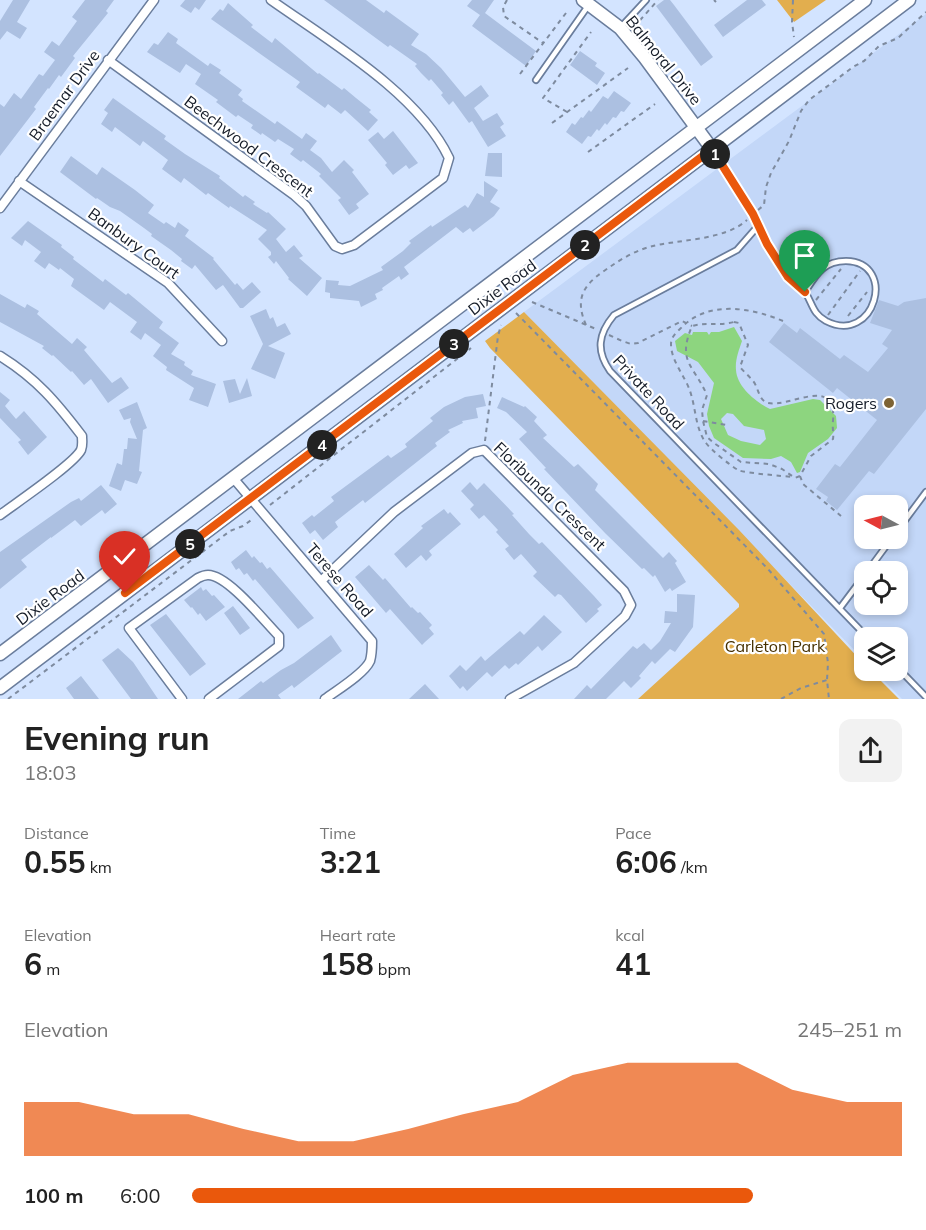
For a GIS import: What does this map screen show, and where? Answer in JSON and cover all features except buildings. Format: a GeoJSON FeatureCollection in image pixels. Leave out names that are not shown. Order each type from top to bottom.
{"type":"FeatureCollection","features":[{"type":"Feature","properties":{"kind":"main road","name":"Dixie Road"},"geometry":{"type":"LineString","coordinates":[[0,654],[865,0]]}},
{"type":"Feature","properties":{"kind":"main road","name":"Dixie Road"},"geometry":{"type":"LineString","coordinates":[[0,688],[909,0]]}},
{"type":"Feature","properties":{"kind":"main road","name":"Balmoral Drive"},"geometry":{"type":"LineString","coordinates":[[586,2],[623,32],[712,149]]}},
{"type":"Feature","properties":{"kind":"street","name":"Braemar Drive"},"geometry":{"type":"LineString","coordinates":[[0,208],[154,0]]}},
{"type":"Feature","properties":{"kind":"street","name":"Beechwood Crescent"},"geometry":{"type":"LineString","coordinates":[[108,60],[294,195],[306,206],[335,246],[342,249],[354,245],[443,178],[449,158],[434,133],[389,85],[272,0]]}},
{"type":"Feature","properties":{"kind":"street","name":"Banbury Court"},"geometry":{"type":"LineString","coordinates":[[20,181],[168,283],[222,341]]}},
{"type":"Feature","properties":{"kind":"street"},"geometry":{"type":"LineString","coordinates":[[0,356],[18,367],[43,388],[82,436],[83,444],[81,451],[70,461],[0,515]]}},
{"type":"Feature","properties":{"kind":"street","name":"Floribunda Crescent"},"geometry":{"type":"LineString","coordinates":[[321,581],[394,512],[472,453],[484,450],[624,591],[631,605],[625,616],[574,663],[510,699]]}},
{"type":"Feature","properties":{"kind":"street","name":"Terese Road"},"geometry":{"type":"LineString","coordinates":[[234,479],[372,641],[369,663],[325,699]]}},
{"type":"Feature","properties":{"kind":"street"},"geometry":{"type":"LineString","coordinates":[[182,699],[129,628],[198,578],[207,575],[218,578],[238,592],[279,636],[279,646],[209,699]]}},
{"type":"Feature","properties":{"kind":"lane"},"geometry":{"type":"LineString","coordinates":[[623,32],[646,0]]}},
{"type":"Feature","properties":{"kind":"lane"},"geometry":{"type":"LineString","coordinates":[[536,80],[586,2]]}},
{"type":"Feature","properties":{"kind":"lane"},"geometry":{"type":"LineString","coordinates":[[712,149],[753,214],[767,244],[788,277],[805,292],[811,307],[824,320],[841,325],[855,324],[866,316],[875,302],[877,291],[875,281],[864,267],[847,261],[836,262],[820,269],[805,292]]}},
{"type":"Feature","properties":{"kind":"lane","name":"Private Road"},"geometry":{"type":"LineString","coordinates":[[758,226],[737,250],[614,315],[601,336],[600,350],[603,362],[610,371],[858,627]]}},
{"type":"Feature","properties":{"kind":"lane"},"geometry":{"type":"LineString","coordinates":[[908,516],[926,492]]}},
{"type":"Feature","properties":{"kind":"lane"},"geometry":{"type":"LineString","coordinates":[[840,608],[854,589]]}},
{"type":"Feature","properties":{"kind":"lane"},"geometry":{"type":"LineString","coordinates":[[908,678],[926,697]]}},
{"type":"Feature","properties":{"kind":"path"},"geometry":{"type":"LineString","coordinates":[[507,0],[503,7],[504,16],[543,43]]}},
{"type":"Feature","properties":{"kind":"path"},"geometry":{"type":"LineString","coordinates":[[623,32],[658,0]]}},
{"type":"Feature","properties":{"kind":"path"},"geometry":{"type":"LineString","coordinates":[[794,0],[792,22],[794,38]]}},
{"type":"Feature","properties":{"kind":"path"},"geometry":{"type":"LineString","coordinates":[[520,74],[566,12]]}},
{"type":"Feature","properties":{"kind":"path"},"geometry":{"type":"LineString","coordinates":[[586,325],[581,313],[582,295],[591,279],[626,256],[650,247],[726,231],[743,223],[764,205],[771,173],[789,141],[801,111],[809,100],[864,61],[879,46],[898,38],[926,12]]}},
{"type":"Feature","properties":{"kind":"path"},"geometry":{"type":"LineString","coordinates":[[567,112],[543,98],[591,32]]}},
{"type":"Feature","properties":{"kind":"path"},"geometry":{"type":"LineString","coordinates":[[552,123],[628,68]]}},
{"type":"Feature","properties":{"kind":"path"},"geometry":{"type":"LineString","coordinates":[[588,152],[655,104]]}},
{"type":"Feature","properties":{"kind":"path"},"geometry":{"type":"LineString","coordinates":[[811,307],[847,261]]}},
{"type":"Feature","properties":{"kind":"path"},"geometry":{"type":"LineString","coordinates":[[824,320],[864,267]]}},
{"type":"Feature","properties":{"kind":"path"},"geometry":{"type":"LineString","coordinates":[[841,325],[875,281]]}},
{"type":"Feature","properties":{"kind":"path"},"geometry":{"type":"LineString","coordinates":[[783,321],[769,315],[740,309],[708,310],[686,323],[674,335],[671,343],[673,356],[689,389],[695,405],[698,426],[707,444],[739,471],[795,478],[800,476],[811,456],[833,439],[834,413],[827,399],[817,396],[769,403],[762,399],[754,382],[740,367],[748,345],[739,322],[723,325],[701,323],[692,326],[689,331],[684,348],[685,357],[707,394],[702,410],[707,437],[741,462],[769,464],[795,478]]}},
{"type":"Feature","properties":{"kind":"path"},"geometry":{"type":"LineString","coordinates":[[508,318],[516,312],[768,569],[824,634],[829,699]]}},
{"type":"Feature","properties":{"kind":"path"},"geometry":{"type":"LineString","coordinates":[[484,450],[501,324]]}},
{"type":"Feature","properties":{"kind":"path"},"geometry":{"type":"LineString","coordinates":[[704,422],[726,425]]}},
{"type":"Feature","properties":{"kind":"path"},"geometry":{"type":"LineString","coordinates":[[800,476],[803,484],[842,516]]}},
{"type":"Feature","properties":{"kind":"path"},"geometry":{"type":"LineString","coordinates":[[782,699],[801,688],[827,680]]}},
{"type":"Feature","properties":{"kind":"shaded area"},"geometry":{"type":"Polygon","coordinates":[[[926,14],[926,699],[902,699],[884,681],[908,681],[908,627],[854,627],[854,650],[524,312],[926,14]]]}},
{"type":"Feature","properties":{"kind":"shaded area"},"geometry":{"type":"Polygon","coordinates":[[[734,327],[742,341],[736,363],[737,376],[748,393],[759,402],[770,409],[813,399],[820,400],[836,416],[837,428],[828,439],[808,453],[800,472],[797,473],[791,462],[781,456],[771,459],[743,458],[714,438],[707,414],[714,383],[698,362],[677,351],[675,341],[685,333],[692,335],[693,332],[707,332],[709,335],[711,332],[734,327]],[[727,413],[721,419],[728,435],[741,441],[760,445],[766,439],[764,430],[744,426],[733,414],[727,413]]]}},
{"type":"Feature","properties":{"kind":"green space"},"geometry":{"type":"Polygon","coordinates":[[[777,0],[826,0],[794,22],[777,0]]]}},
{"type":"Feature","properties":{"kind":"green space","name":"Carleton Park"},"geometry":{"type":"Polygon","coordinates":[[[524,312],[739,530],[854,653],[854,681],[881,681],[899,699],[638,699],[739,607],[739,604],[485,341],[524,312]]]}},
{"type":"Feature","properties":{"kind":"place","name":"Rogers"},"geometry":{"type":"Point","coordinates":[889,403]}},
{"type":"Feature","properties":{"kind":"route"},"geometry":{"type":"LineString","coordinates":[[125,593],[712,149],[753,214],[767,244],[788,277],[805,292]]}}]}
